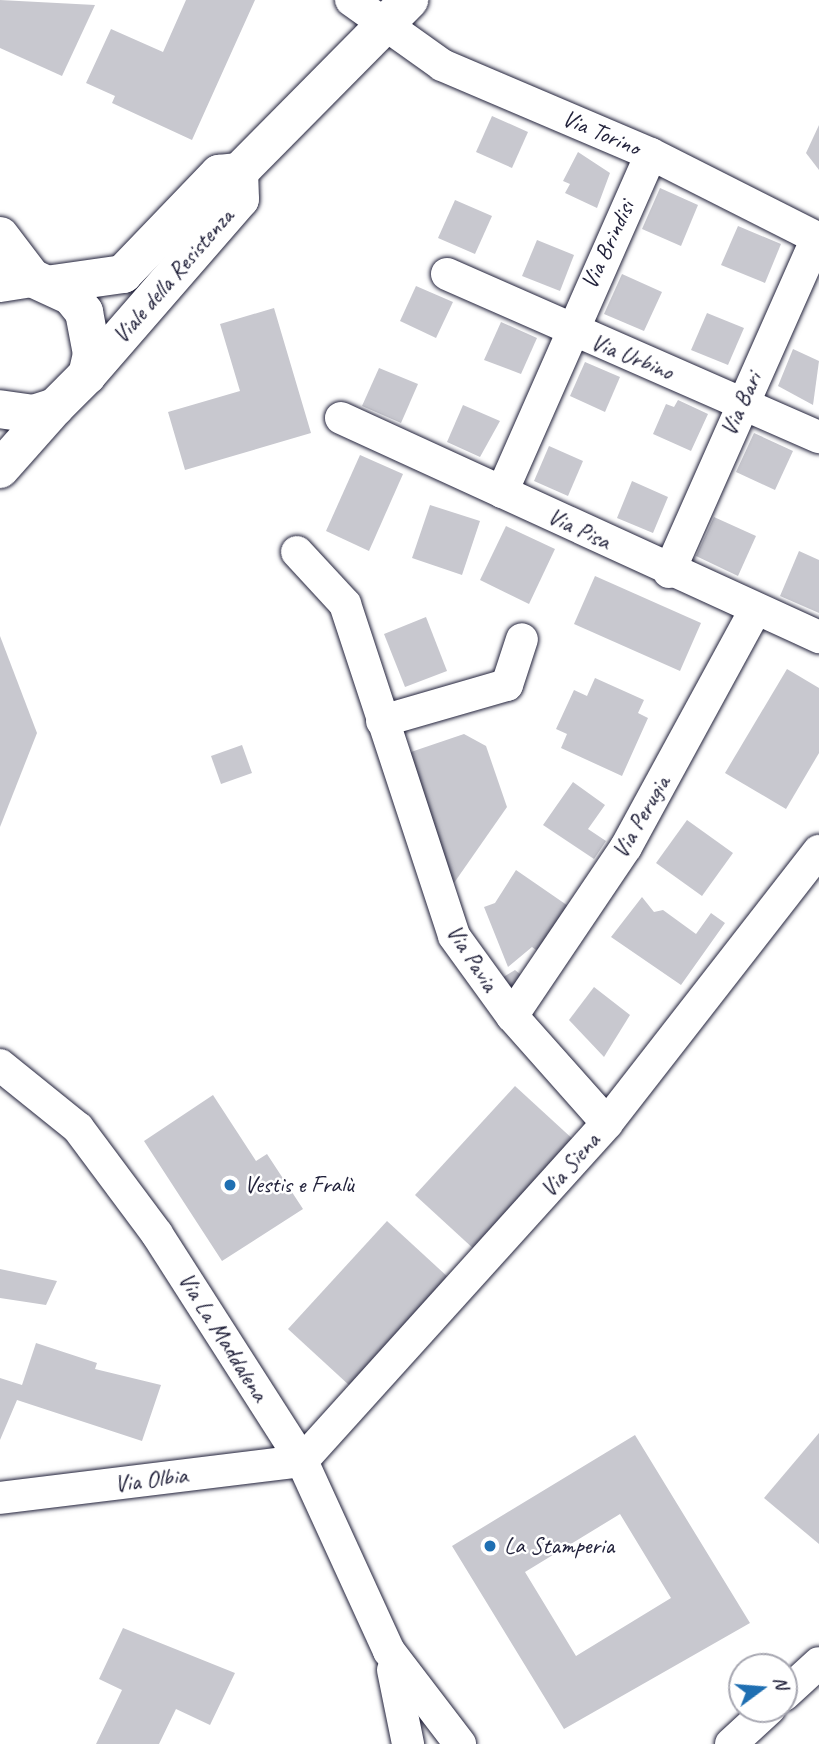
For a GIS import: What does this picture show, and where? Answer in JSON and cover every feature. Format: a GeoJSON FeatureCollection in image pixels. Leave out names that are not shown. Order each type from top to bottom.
{"type":"FeatureCollection","features":[{"type":"Feature","properties":{"kind":"main road","name":"Viale della Resistenza"},"geometry":{"type":"LineString","coordinates":[[28,281],[123,274],[219,174],[239,172],[410,0]]}},
{"type":"Feature","properties":{"kind":"main road","name":"Viale della Resistenza"},"geometry":{"type":"LineString","coordinates":[[55,407],[87,375],[240,199],[239,172]]}},
{"type":"Feature","properties":{"kind":"main road"},"geometry":{"type":"LineString","coordinates":[[0,236],[28,281],[85,312],[92,332],[87,375]]}},
{"type":"Feature","properties":{"kind":"main road"},"geometry":{"type":"LineString","coordinates":[[0,409],[34,414],[55,407]]}},
{"type":"Feature","properties":{"kind":"main road"},"geometry":{"type":"LineString","coordinates":[[0,469],[55,407]]}},
{"type":"Feature","properties":{"kind":"street","name":"Via Torino"},"geometry":{"type":"LineString","coordinates":[[351,0],[384,28],[442,65],[651,154],[818,238]]}},
{"type":"Feature","properties":{"kind":"street","name":"Via Brindisi"},"geometry":{"type":"LineString","coordinates":[[502,492],[568,330],[651,154]]}},
{"type":"Feature","properties":{"kind":"street","name":"Via Bari"},"geometry":{"type":"LineString","coordinates":[[669,572],[741,402],[818,238]]}},
{"type":"Feature","properties":{"kind":"street","name":"Via Urbino"},"geometry":{"type":"LineString","coordinates":[[447,274],[568,330],[819,437]]}},
{"type":"Feature","properties":{"kind":"street","name":"Via Pisa"},"geometry":{"type":"LineString","coordinates":[[341,418],[669,572],[819,637]]}},
{"type":"Feature","properties":{"kind":"street","name":"Via Pavia"},"geometry":{"type":"LineString","coordinates":[[297,552],[345,604],[454,936],[512,1016],[607,1123]]}},
{"type":"Feature","properties":{"kind":"street","name":"Via Perugia"},"geometry":{"type":"LineString","coordinates":[[512,1016],[626,847],[756,609]]}},
{"type":"Feature","properties":{"kind":"street"},"geometry":{"type":"LineString","coordinates":[[382,721],[507,685],[522,639]]}},
{"type":"Feature","properties":{"kind":"street","name":"Via Siena"},"geometry":{"type":"LineString","coordinates":[[302,1461],[607,1123],[819,851]]}},
{"type":"Feature","properties":{"kind":"street","name":"Via La Maddalena"},"geometry":{"type":"LineString","coordinates":[[0,1065],[78,1128],[157,1234],[302,1461],[389,1651],[460,1744]]}},
{"type":"Feature","properties":{"kind":"street","name":"Via Olbia"},"geometry":{"type":"LineString","coordinates":[[0,1498],[302,1461]]}},
{"type":"Feature","properties":{"kind":"street","name":"Via La Maddalena"},"geometry":{"type":"LineString","coordinates":[[389,1651],[408,1744]]}},
{"type":"Feature","properties":{"kind":"street"},"geometry":{"type":"LineString","coordinates":[[798,1682],[819,1663]]}},
{"type":"Feature","properties":{"kind":"street"},"geometry":{"type":"LineString","coordinates":[[731,1744],[754,1723]]}},
{"type":"Feature","properties":{"kind":"building"},"geometry":{"type":"Polygon","coordinates":[[[0,0],[95,5],[62,76],[0,48],[0,0]]]}},
{"type":"Feature","properties":{"kind":"building"},"geometry":{"type":"Polygon","coordinates":[[[186,0],[255,0],[192,140],[112,103],[115,96],[86,83],[111,29],[163,52],[186,0]]]}},
{"type":"Feature","properties":{"kind":"building"},"geometry":{"type":"Polygon","coordinates":[[[492,116],[528,132],[512,168],[476,152],[492,116]]]}},
{"type":"Feature","properties":{"kind":"building"},"geometry":{"type":"Polygon","coordinates":[[[819,125],[819,170],[806,153],[819,125]]]}},
{"type":"Feature","properties":{"kind":"building"},"geometry":{"type":"Polygon","coordinates":[[[578,152],[610,173],[597,208],[565,193],[570,184],[563,181],[578,152]]]}},
{"type":"Feature","properties":{"kind":"building"},"geometry":{"type":"Polygon","coordinates":[[[660,188],[698,205],[681,246],[642,229],[660,188]]]}},
{"type":"Feature","properties":{"kind":"building"},"geometry":{"type":"Polygon","coordinates":[[[455,200],[492,216],[475,254],[438,238],[455,200]]]}},
{"type":"Feature","properties":{"kind":"building"},"geometry":{"type":"Polygon","coordinates":[[[738,226],[781,244],[765,283],[721,265],[738,226]]]}},
{"type":"Feature","properties":{"kind":"building"},"geometry":{"type":"Polygon","coordinates":[[[537,240],[574,255],[560,291],[522,276],[537,240]]]}},
{"type":"Feature","properties":{"kind":"building"},"geometry":{"type":"Polygon","coordinates":[[[622,274],[662,292],[644,331],[604,314],[622,274]]]}},
{"type":"Feature","properties":{"kind":"building"},"geometry":{"type":"Polygon","coordinates":[[[416,286],[453,302],[436,338],[400,321],[416,286]]]}},
{"type":"Feature","properties":{"kind":"building"},"geometry":{"type":"Polygon","coordinates":[[[274,308],[311,433],[185,470],[168,412],[240,391],[220,324],[274,308]]]}},
{"type":"Feature","properties":{"kind":"building"},"geometry":{"type":"Polygon","coordinates":[[[707,313],[744,328],[728,365],[691,350],[707,313]]]}},
{"type":"Feature","properties":{"kind":"building"},"geometry":{"type":"Polygon","coordinates":[[[501,322],[537,338],[521,374],[484,360],[501,322]]]}},
{"type":"Feature","properties":{"kind":"building"},"geometry":{"type":"Polygon","coordinates":[[[793,349],[819,361],[813,405],[778,386],[793,349]]]}},
{"type":"Feature","properties":{"kind":"building"},"geometry":{"type":"Polygon","coordinates":[[[585,362],[620,377],[605,412],[570,396],[585,362]]]}},
{"type":"Feature","properties":{"kind":"building"},"geometry":{"type":"Polygon","coordinates":[[[379,368],[418,384],[401,423],[362,406],[379,368]]]}},
{"type":"Feature","properties":{"kind":"building"},"geometry":{"type":"Polygon","coordinates":[[[678,400],[708,414],[691,451],[653,434],[666,404],[674,407],[678,400]]]}},
{"type":"Feature","properties":{"kind":"building"},"geometry":{"type":"Polygon","coordinates":[[[463,405],[500,421],[480,457],[447,442],[463,405]]]}},
{"type":"Feature","properties":{"kind":"building"},"geometry":{"type":"Polygon","coordinates":[[[754,433],[793,451],[775,490],[736,472],[754,433]]]}},
{"type":"Feature","properties":{"kind":"building"},"geometry":{"type":"Polygon","coordinates":[[[549,446],[583,461],[568,496],[534,481],[549,446]]]}},
{"type":"Feature","properties":{"kind":"building"},"geometry":{"type":"Polygon","coordinates":[[[360,455],[403,474],[369,551],[326,531],[360,455]]]}},
{"type":"Feature","properties":{"kind":"building"},"geometry":{"type":"Polygon","coordinates":[[[632,481],[668,497],[653,533],[617,518],[632,481]]]}},
{"type":"Feature","properties":{"kind":"building"},"geometry":{"type":"Polygon","coordinates":[[[430,505],[480,521],[462,575],[412,558],[430,505]]]}},
{"type":"Feature","properties":{"kind":"building"},"geometry":{"type":"Polygon","coordinates":[[[714,517],[756,536],[738,576],[696,556],[714,517]]]}},
{"type":"Feature","properties":{"kind":"building"},"geometry":{"type":"Polygon","coordinates":[[[506,526],[555,549],[529,604],[480,580],[506,526]]]}},
{"type":"Feature","properties":{"kind":"building"},"geometry":{"type":"Polygon","coordinates":[[[799,551],[819,560],[819,613],[780,596],[799,551]]]}},
{"type":"Feature","properties":{"kind":"building"},"geometry":{"type":"Polygon","coordinates":[[[595,576],[701,623],[680,671],[574,624],[595,576]]]}},
{"type":"Feature","properties":{"kind":"building"},"geometry":{"type":"Polygon","coordinates":[[[426,617],[447,671],[405,687],[384,634],[426,617]]]}},
{"type":"Feature","properties":{"kind":"building"},"geometry":{"type":"Polygon","coordinates":[[[0,636],[37,733],[0,827],[0,636]]]}},
{"type":"Feature","properties":{"kind":"building"},"geometry":{"type":"Polygon","coordinates":[[[787,669],[819,688],[819,753],[786,809],[725,773],[787,669]]]}},
{"type":"Feature","properties":{"kind":"building"},"geometry":{"type":"Polygon","coordinates":[[[595,678],[644,700],[638,713],[648,718],[622,776],[561,748],[567,734],[556,729],[574,690],[587,696],[595,678]]]}},
{"type":"Feature","properties":{"kind":"building"},"geometry":{"type":"Polygon","coordinates":[[[464,734],[486,746],[507,807],[447,893],[405,754],[464,734]]]}},
{"type":"Feature","properties":{"kind":"building"},"geometry":{"type":"Polygon","coordinates":[[[242,745],[252,773],[221,784],[211,756],[242,745]]]}},
{"type":"Feature","properties":{"kind":"building"},"geometry":{"type":"Polygon","coordinates":[[[573,782],[605,805],[588,829],[606,841],[594,859],[543,825],[573,782]]]}},
{"type":"Feature","properties":{"kind":"building"},"geometry":{"type":"Polygon","coordinates":[[[687,820],[733,853],[702,896],[656,863],[687,820]]]}},
{"type":"Feature","properties":{"kind":"building"},"geometry":{"type":"Polygon","coordinates":[[[516,870],[574,910],[543,955],[532,947],[508,967],[484,907],[495,903],[516,870]]]}},
{"type":"Feature","properties":{"kind":"building"},"geometry":{"type":"Polygon","coordinates":[[[642,897],[654,912],[663,910],[696,934],[711,913],[725,923],[681,985],[611,937],[642,897]]]}},
{"type":"Feature","properties":{"kind":"building"},"geometry":{"type":"Polygon","coordinates":[[[515,970],[526,979],[516,994],[502,978],[515,970]]]}},
{"type":"Feature","properties":{"kind":"building"},"geometry":{"type":"Polygon","coordinates":[[[594,987],[630,1015],[604,1057],[569,1020],[594,987]]]}},
{"type":"Feature","properties":{"kind":"building"},"geometry":{"type":"Polygon","coordinates":[[[515,1086],[576,1142],[476,1251],[415,1195],[515,1086]]]}},
{"type":"Feature","properties":{"kind":"building","name":"Vestis e Fralù"},"geometry":{"type":"Polygon","coordinates":[[[213,1095],[256,1161],[267,1154],[303,1209],[222,1261],[144,1141],[213,1095]]]}},
{"type":"Feature","properties":{"kind":"building"},"geometry":{"type":"Polygon","coordinates":[[[387,1221],[449,1278],[350,1386],[288,1329],[387,1221]]]}},
{"type":"Feature","properties":{"kind":"building"},"geometry":{"type":"Polygon","coordinates":[[[0,1269],[57,1281],[46,1305],[0,1298],[0,1269]]]}},
{"type":"Feature","properties":{"kind":"building"},"geometry":{"type":"Polygon","coordinates":[[[36,1343],[97,1363],[95,1369],[161,1385],[142,1441],[17,1400],[0,1440],[0,1378],[22,1385],[36,1343]]]}},
{"type":"Feature","properties":{"kind":"building"},"geometry":{"type":"Polygon","coordinates":[[[819,1433],[819,1544],[764,1498],[819,1433]]]}},
{"type":"Feature","properties":{"kind":"building"},"geometry":{"type":"Polygon","coordinates":[[[635,1435],[750,1623],[564,1729],[452,1546],[635,1435]],[[620,1514],[525,1572],[576,1656],[671,1598],[620,1514]]]}},
{"type":"Feature","properties":{"kind":"building"},"geometry":{"type":"Polygon","coordinates":[[[123,1628],[235,1673],[210,1725],[176,1709],[159,1744],[96,1744],[122,1690],[99,1679],[123,1628]]]}},
{"type":"Feature","properties":{"kind":"place","name":"Vestis e Fralù"},"geometry":{"type":"Point","coordinates":[230,1185]}},
{"type":"Feature","properties":{"kind":"place","name":"La Stamperia"},"geometry":{"type":"Point","coordinates":[490,1546]}}]}
